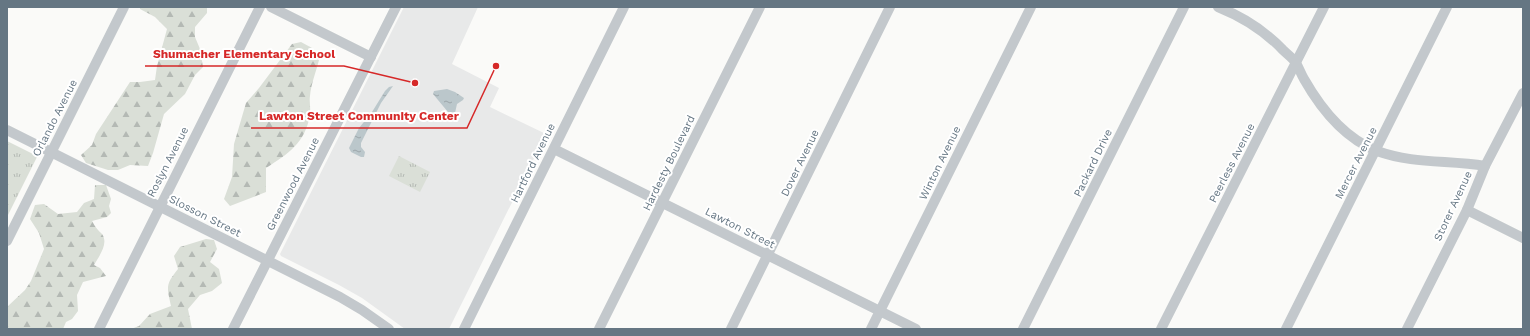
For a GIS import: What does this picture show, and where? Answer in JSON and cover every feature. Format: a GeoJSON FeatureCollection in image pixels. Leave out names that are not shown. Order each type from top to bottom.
{"type":"FeatureCollection","features":[{"type":"Feature","properties":{"kind":"street","name":"Orlando Avenue"},"geometry":{"type":"LineString","coordinates":[[7,241],[124,7]]}},
{"type":"Feature","properties":{"kind":"street","name":"Roslyn Avenue"},"geometry":{"type":"LineString","coordinates":[[99,329],[260,7]]}},
{"type":"Feature","properties":{"kind":"street"},"geometry":{"type":"LineString","coordinates":[[271,7],[371,57]]}},
{"type":"Feature","properties":{"kind":"street","name":"Greenwood Avenue"},"geometry":{"type":"LineString","coordinates":[[233,329],[396,7]]}},
{"type":"Feature","properties":{"kind":"street","name":"Hartford Avenue"},"geometry":{"type":"LineString","coordinates":[[464,329],[624,7]]}},
{"type":"Feature","properties":{"kind":"street","name":"Hardesty Boulevard"},"geometry":{"type":"LineString","coordinates":[[599,329],[760,7]]}},
{"type":"Feature","properties":{"kind":"street","name":"Dover Avenue"},"geometry":{"type":"LineString","coordinates":[[731,329],[890,7]]}},
{"type":"Feature","properties":{"kind":"street","name":"Winton Avenue"},"geometry":{"type":"LineString","coordinates":[[871,329],[1031,7]]}},
{"type":"Feature","properties":{"kind":"street","name":"Packard Drive"},"geometry":{"type":"LineString","coordinates":[[1023,329],[1184,7]]}},
{"type":"Feature","properties":{"kind":"street"},"geometry":{"type":"LineString","coordinates":[[1218,7],[1238,15],[1265,33],[1296,63],[1304,79],[1327,114],[1352,137],[1376,150],[1414,160],[1464,162],[1485,166]]}},
{"type":"Feature","properties":{"kind":"street","name":"Peerless Avenue"},"geometry":{"type":"LineString","coordinates":[[1161,329],[1324,7]]}},
{"type":"Feature","properties":{"kind":"street","name":"Mercer Avenue"},"geometry":{"type":"LineString","coordinates":[[1286,329],[1447,7]]}},
{"type":"Feature","properties":{"kind":"street","name":"Storer Avenue"},"geometry":{"type":"LineString","coordinates":[[1406,329],[1467,210],[1485,166],[1523,93]]}},
{"type":"Feature","properties":{"kind":"street","name":"Slosson Street"},"geometry":{"type":"LineString","coordinates":[[7,130],[340,297],[389,329]]}},
{"type":"Feature","properties":{"kind":"street","name":"Lawton Street"},"geometry":{"type":"LineString","coordinates":[[554,149],[916,329]]}},
{"type":"Feature","properties":{"kind":"street"},"geometry":{"type":"LineString","coordinates":[[1467,210],[1523,238]]}},
{"type":"Feature","properties":{"kind":"shaded area"},"geometry":{"type":"Polygon","coordinates":[[[404,7],[478,7],[452,64],[499,88],[490,107],[546,134],[449,329],[405,329],[362,298],[281,256],[280,254],[404,7]]]}},
{"type":"Feature","properties":{"kind":"green space"},"geometry":{"type":"Polygon","coordinates":[[[140,7],[207,7],[207,13],[195,27],[195,37],[200,49],[203,67],[195,75],[185,94],[164,114],[148,166],[130,165],[118,170],[108,170],[86,163],[81,155],[92,145],[96,134],[130,82],[155,80],[157,66],[167,29],[155,17],[140,9],[140,7]]]}},
{"type":"Feature","properties":{"kind":"green space"},"geometry":{"type":"Polygon","coordinates":[[[301,42],[312,48],[319,60],[312,82],[308,125],[300,140],[294,147],[266,168],[266,192],[230,206],[224,199],[232,177],[234,144],[246,103],[292,44],[301,42]]]}},
{"type":"Feature","properties":{"kind":"green space"},"geometry":{"type":"Polygon","coordinates":[[[7,141],[37,157],[7,217],[7,141]]]}},
{"type":"Feature","properties":{"kind":"green space"},"geometry":{"type":"Polygon","coordinates":[[[399,156],[430,172],[420,192],[389,176],[399,156]]]}},
{"type":"Feature","properties":{"kind":"green space"},"geometry":{"type":"Polygon","coordinates":[[[95,185],[106,185],[111,199],[109,206],[111,213],[107,217],[92,221],[104,238],[104,246],[94,265],[100,268],[106,276],[83,282],[77,295],[78,311],[72,319],[66,322],[63,329],[7,329],[7,307],[25,290],[31,281],[44,249],[39,233],[30,219],[35,205],[44,204],[58,214],[77,212],[84,203],[94,199],[95,185]]]}},
{"type":"Feature","properties":{"kind":"green space"},"geometry":{"type":"Polygon","coordinates":[[[206,239],[214,240],[217,249],[210,262],[219,269],[222,283],[212,291],[200,295],[188,309],[192,329],[131,329],[139,326],[150,314],[171,306],[168,286],[178,269],[174,256],[180,247],[206,239]]]}},
{"type":"Feature","properties":{"kind":"water"},"geometry":{"type":"Polygon","coordinates":[[[393,86],[381,103],[361,143],[361,147],[365,152],[364,157],[351,152],[349,148],[359,128],[372,112],[385,91],[389,87],[393,86]]]}},
{"type":"Feature","properties":{"kind":"water"},"geometry":{"type":"Polygon","coordinates":[[[447,89],[464,98],[457,104],[455,113],[453,114],[448,112],[433,94],[434,91],[447,89]]]}},
{"type":"Feature","properties":{"kind":"place","name":"Lawton Street Community Center"},"geometry":{"type":"Point","coordinates":[496,66]}},
{"type":"Feature","properties":{"kind":"place","name":"Shumacher Elementary School"},"geometry":{"type":"Point","coordinates":[415,83]}}]}
